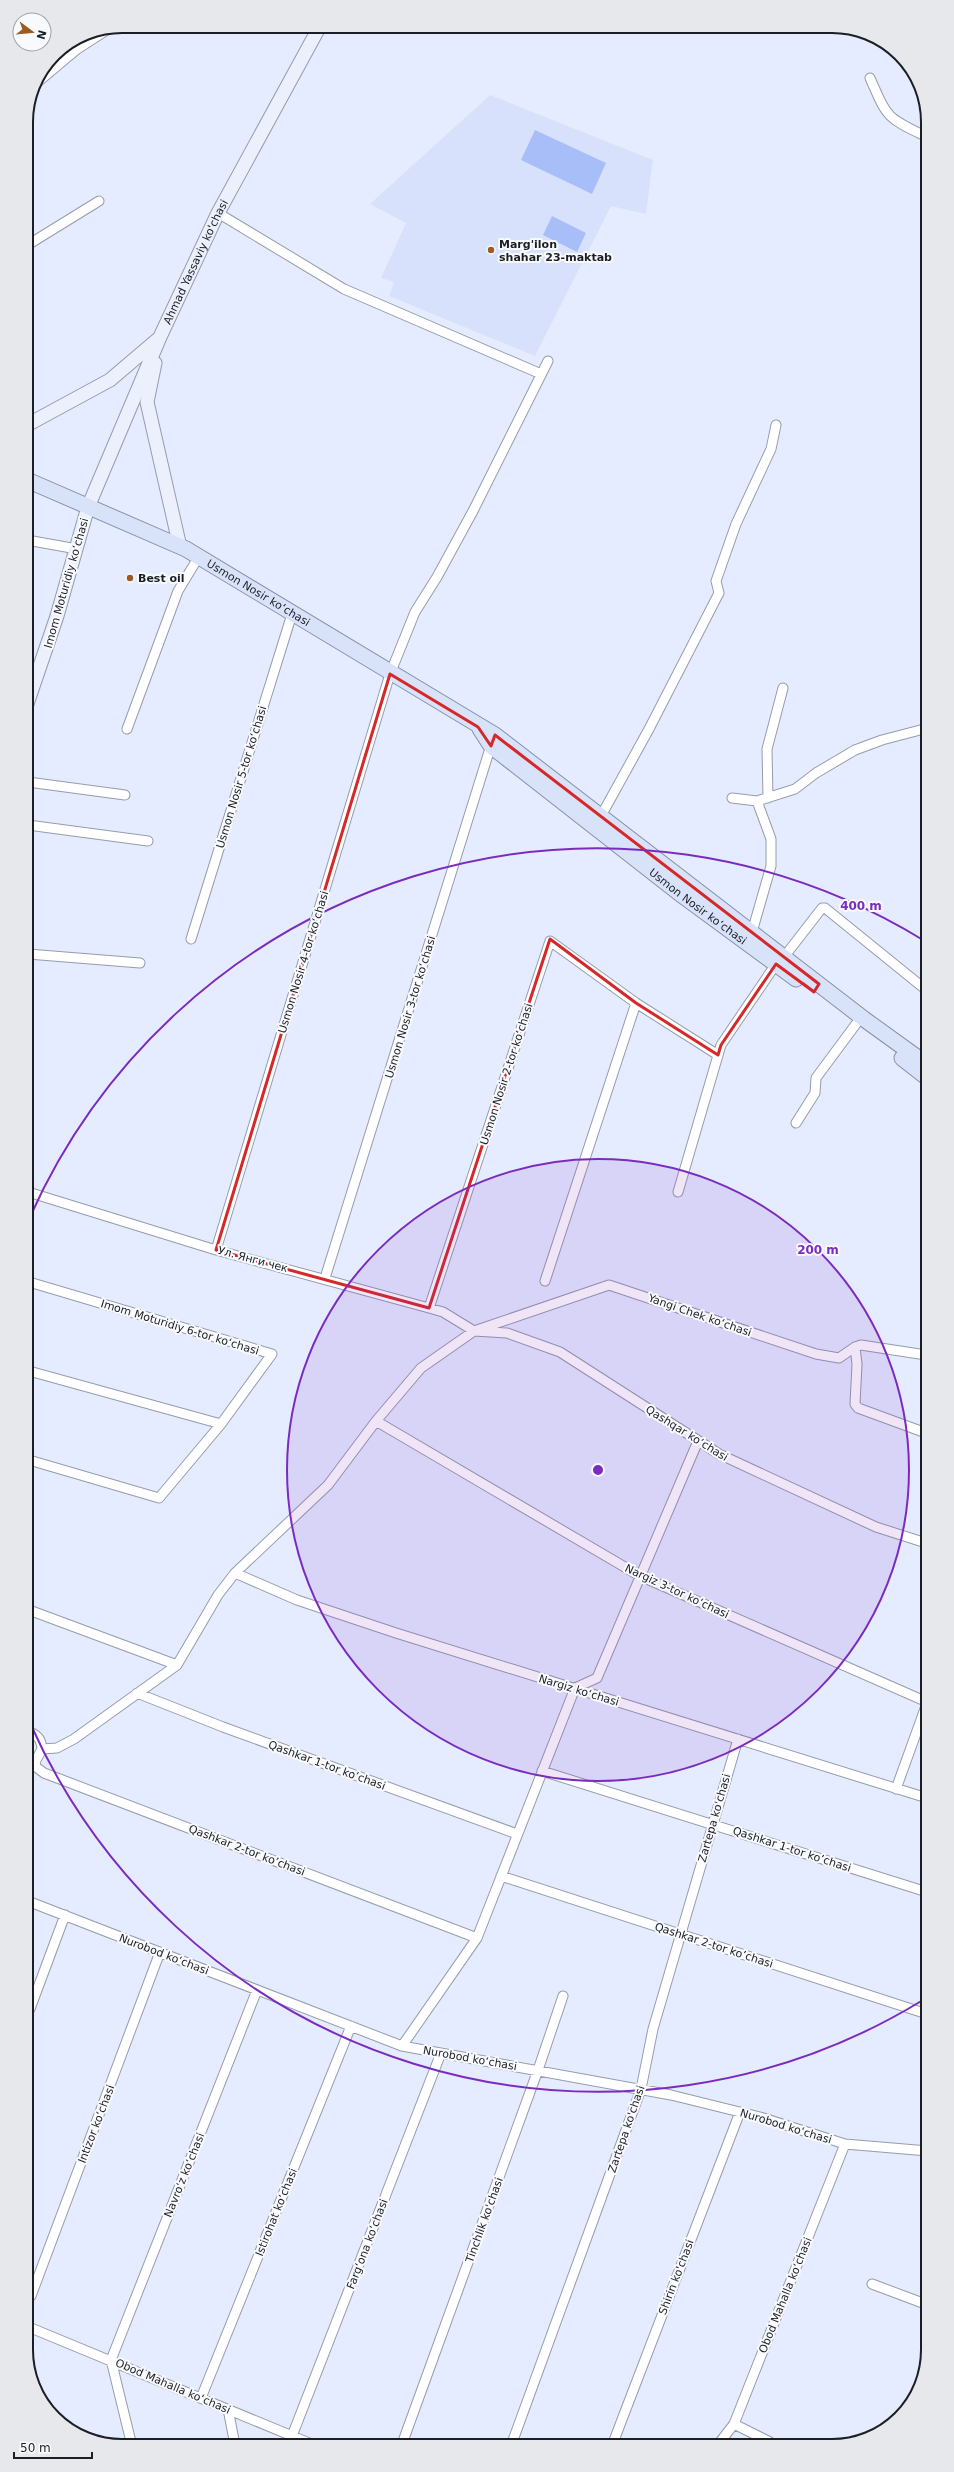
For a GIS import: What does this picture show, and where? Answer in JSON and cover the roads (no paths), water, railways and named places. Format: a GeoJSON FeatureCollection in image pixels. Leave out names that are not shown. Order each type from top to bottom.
{"type":"FeatureCollection","features":[{"type":"Feature","properties":{"kind":"main road","name":"Ahmad Yassaviy ko'chasi"},"geometry":{"type":"LineString","coordinates":[[88,507],[160,337],[218,213],[316,33]]}},
{"type":"Feature","properties":{"kind":"main road"},"geometry":{"type":"LineString","coordinates":[[33,422],[110,380],[160,337]]}},
{"type":"Feature","properties":{"kind":"main road"},"geometry":{"type":"LineString","coordinates":[[160,337],[147,402],[180,547]]}},
{"type":"Feature","properties":{"kind":"main road","name":"Usmon Nosir ko‘chasi"},"geometry":{"type":"LineString","coordinates":[[33,483],[180,547],[478,727],[493,741],[683,896],[780,961],[921,1060]]}},
{"type":"Feature","properties":{"kind":"main road","name":"Imom Moturidiy koʻchasi"},"geometry":{"type":"LineString","coordinates":[[33,668],[77,548],[88,507]]}},
{"type":"Feature","properties":{"kind":"main road","name":"Usmon Nosir ko‘chasi"},"geometry":{"type":"LineString","coordinates":[[493,741],[601,816],[752,932],[780,961]]}},
{"type":"Feature","properties":{"kind":"main road","name":"Usmon Nosir ko‘chasi"},"geometry":{"type":"LineString","coordinates":[[817,988],[856,1024],[921,1073]]}},
{"type":"Feature","properties":{"kind":"street"},"geometry":{"type":"LineString","coordinates":[[46,75],[76,50],[96,37]]}},
{"type":"Feature","properties":{"kind":"street"},"geometry":{"type":"LineString","coordinates":[[870,78],[884,111],[890,117],[921,134]]}},
{"type":"Feature","properties":{"kind":"street"},"geometry":{"type":"LineString","coordinates":[[33,242],[99,201]]}},
{"type":"Feature","properties":{"kind":"street"},"geometry":{"type":"LineString","coordinates":[[218,213],[344,289],[541,374]]}},
{"type":"Feature","properties":{"kind":"street","name":"Usmon Nosir 4-tor koʻchasi"},"geometry":{"type":"LineString","coordinates":[[216,1250],[390,674],[415,612],[437,577],[473,511],[548,361]]}},
{"type":"Feature","properties":{"kind":"street"},"geometry":{"type":"LineString","coordinates":[[601,816],[649,730],[719,593],[716,581],[736,524],[771,449],[776,425]]}},
{"type":"Feature","properties":{"kind":"street"},"geometry":{"type":"LineString","coordinates":[[33,541],[77,548]]}},
{"type":"Feature","properties":{"kind":"street"},"geometry":{"type":"LineString","coordinates":[[127,729],[178,591],[198,558]]}},
{"type":"Feature","properties":{"kind":"street","name":"Usmon Nosir 5-tor koʻchasi"},"geometry":{"type":"LineString","coordinates":[[191,939],[292,614]]}},
{"type":"Feature","properties":{"kind":"street"},"geometry":{"type":"LineString","coordinates":[[768,798],[767,750],[783,688]]}},
{"type":"Feature","properties":{"kind":"street"},"geometry":{"type":"LineString","coordinates":[[732,798],[758,802],[795,789],[816,773],[855,750],[882,740],[921,730]]}},
{"type":"Feature","properties":{"kind":"street","name":"Usmon Nosir 3-tor koʻchasi"},"geometry":{"type":"LineString","coordinates":[[325,1278],[493,741]]}},
{"type":"Feature","properties":{"kind":"street"},"geometry":{"type":"LineString","coordinates":[[33,783],[125,795]]}},
{"type":"Feature","properties":{"kind":"street"},"geometry":{"type":"LineString","coordinates":[[752,932],[771,866],[771,839],[758,802]]}},
{"type":"Feature","properties":{"kind":"street"},"geometry":{"type":"LineString","coordinates":[[33,826],[148,841]]}},
{"type":"Feature","properties":{"kind":"street"},"geometry":{"type":"LineString","coordinates":[[678,1192],[721,1045],[780,961],[823,908],[921,986]]}},
{"type":"Feature","properties":{"kind":"street","name":"Usmon Nosir 2-tor koʻchasi"},"geometry":{"type":"LineString","coordinates":[[429,1308],[550,941],[636,1003],[718,1055]]}},
{"type":"Feature","properties":{"kind":"street"},"geometry":{"type":"LineString","coordinates":[[33,954],[140,963]]}},
{"type":"Feature","properties":{"kind":"street"},"geometry":{"type":"LineString","coordinates":[[545,1281],[636,1003]]}},
{"type":"Feature","properties":{"kind":"street"},"geometry":{"type":"LineString","coordinates":[[796,1123],[815,1093],[816,1078],[856,1024]]}},
{"type":"Feature","properties":{"kind":"street","name":"Ул. Янги чек"},"geometry":{"type":"LineString","coordinates":[[33,1194],[216,1250],[325,1278],[443,1312],[474,1331]]}},
{"type":"Feature","properties":{"kind":"street","name":"Imom Moturidiy 6-tor koʻchasi"},"geometry":{"type":"LineString","coordinates":[[33,1283],[272,1354],[221,1424],[159,1498],[33,1461]]}},
{"type":"Feature","properties":{"kind":"street","name":"Yangi Chek koʻchasi"},"geometry":{"type":"LineString","coordinates":[[177,1665],[218,1595],[234,1573],[328,1486],[376,1421],[421,1368],[474,1331],[609,1285],[816,1354],[839,1358],[855,1347]]}},
{"type":"Feature","properties":{"kind":"street","name":"Qashqar koʻchasi"},"geometry":{"type":"LineString","coordinates":[[474,1331],[507,1332],[560,1352],[719,1454],[876,1527],[921,1541]]}},
{"type":"Feature","properties":{"kind":"street"},"geometry":{"type":"LineString","coordinates":[[921,1354],[872,1346],[855,1347],[857,1364],[855,1404],[858,1408],[921,1431]]}},
{"type":"Feature","properties":{"kind":"street"},"geometry":{"type":"LineString","coordinates":[[33,1372],[221,1424]]}},
{"type":"Feature","properties":{"kind":"street","name":"Nargiz 3-tor koʻchasi"},"geometry":{"type":"LineString","coordinates":[[376,1421],[640,1576],[921,1700]]}},
{"type":"Feature","properties":{"kind":"street"},"geometry":{"type":"LineString","coordinates":[[402,2046],[477,1938],[575,1688],[597,1678],[698,1441]]}},
{"type":"Feature","properties":{"kind":"street","name":"Nargiz koʻchasi"},"geometry":{"type":"LineString","coordinates":[[234,1573],[297,1600],[396,1633],[921,1796]]}},
{"type":"Feature","properties":{"kind":"street"},"geometry":{"type":"LineString","coordinates":[[33,1611],[177,1665]]}},
{"type":"Feature","properties":{"kind":"street"},"geometry":{"type":"LineString","coordinates":[[33,1733],[37,1735],[41,1741],[42,1749],[57,1748],[74,1739],[177,1665]]}},
{"type":"Feature","properties":{"kind":"street","name":"Qashkar 1-tor koʼchasi"},"geometry":{"type":"LineString","coordinates":[[137,1693],[223,1727],[517,1834]]}},
{"type":"Feature","properties":{"kind":"street","name":"Nargiz 3-tor koʻchasi"},"geometry":{"type":"LineString","coordinates":[[896,1789],[921,1720]]}},
{"type":"Feature","properties":{"kind":"street","name":"Zartepa ko'chasi"},"geometry":{"type":"LineString","coordinates":[[513,2439],[641,2089],[653,2029],[738,1739]]}},
{"type":"Feature","properties":{"kind":"street","name":"Qashkar 2-tor koʼchasi"},"geometry":{"type":"LineString","coordinates":[[42,1749],[35,1762],[36,1767],[44,1773],[477,1938]]}},
{"type":"Feature","properties":{"kind":"street","name":"Qashkar 1-tor koʼchasi"},"geometry":{"type":"LineString","coordinates":[[542,1771],[921,1890]]}},
{"type":"Feature","properties":{"kind":"street","name":"Qashkar 2-tor koʼchasi"},"geometry":{"type":"LineString","coordinates":[[501,1876],[921,2012]]}},
{"type":"Feature","properties":{"kind":"street","name":"Nurobod koʻchasi"},"geometry":{"type":"LineString","coordinates":[[33,1903],[402,2046],[641,2089],[740,2112],[845,2144],[921,2150]]}},
{"type":"Feature","properties":{"kind":"street"},"geometry":{"type":"LineString","coordinates":[[33,2001],[65,1915]]}},
{"type":"Feature","properties":{"kind":"street","name":"Intizor koʻchasi"},"geometry":{"type":"LineString","coordinates":[[33,2291],[160,1952]]}},
{"type":"Feature","properties":{"kind":"street","name":"Navro‘z ko‘chasi"},"geometry":{"type":"LineString","coordinates":[[110,2360],[257,1990]]}},
{"type":"Feature","properties":{"kind":"street","name":"Tinchlik ko'chasi"},"geometry":{"type":"LineString","coordinates":[[404,2439],[538,2070],[563,1996]]}},
{"type":"Feature","properties":{"kind":"street","name":"Istirohat ko‘chasi"},"geometry":{"type":"LineString","coordinates":[[201,2398],[351,2026]]}},
{"type":"Feature","properties":{"kind":"street","name":"Farg‘ona ko‘chasi"},"geometry":{"type":"LineString","coordinates":[[292,2436],[441,2053]]}},
{"type":"Feature","properties":{"kind":"street","name":"Shirin ko'chasi"},"geometry":{"type":"LineString","coordinates":[[615,2439],[740,2112]]}},
{"type":"Feature","properties":{"kind":"street","name":"Obod Mahalla ko‘chasi"},"geometry":{"type":"LineString","coordinates":[[722,2439],[734,2424],[845,2144]]}},
{"type":"Feature","properties":{"kind":"street"},"geometry":{"type":"LineString","coordinates":[[872,2284],[921,2302]]}},
{"type":"Feature","properties":{"kind":"street","name":"Obod Mahalla ko‘chasi"},"geometry":{"type":"LineString","coordinates":[[33,2329],[300,2439]]}},
{"type":"Feature","properties":{"kind":"street"},"geometry":{"type":"LineString","coordinates":[[110,2360],[130,2439]]}},
{"type":"Feature","properties":{"kind":"street"},"geometry":{"type":"LineString","coordinates":[[228,2409],[234,2439]]}},
{"type":"Feature","properties":{"kind":"street"},"geometry":{"type":"LineString","coordinates":[[734,2424],[764,2439]]}},
{"type":"Feature","properties":{"kind":"place","name":"Marg'ilon shahar 23-maktab"},"geometry":{"type":"Point","coordinates":[491,250]}},
{"type":"Feature","properties":{"kind":"place","name":"Best oil"},"geometry":{"type":"Point","coordinates":[130,578]}}]}
